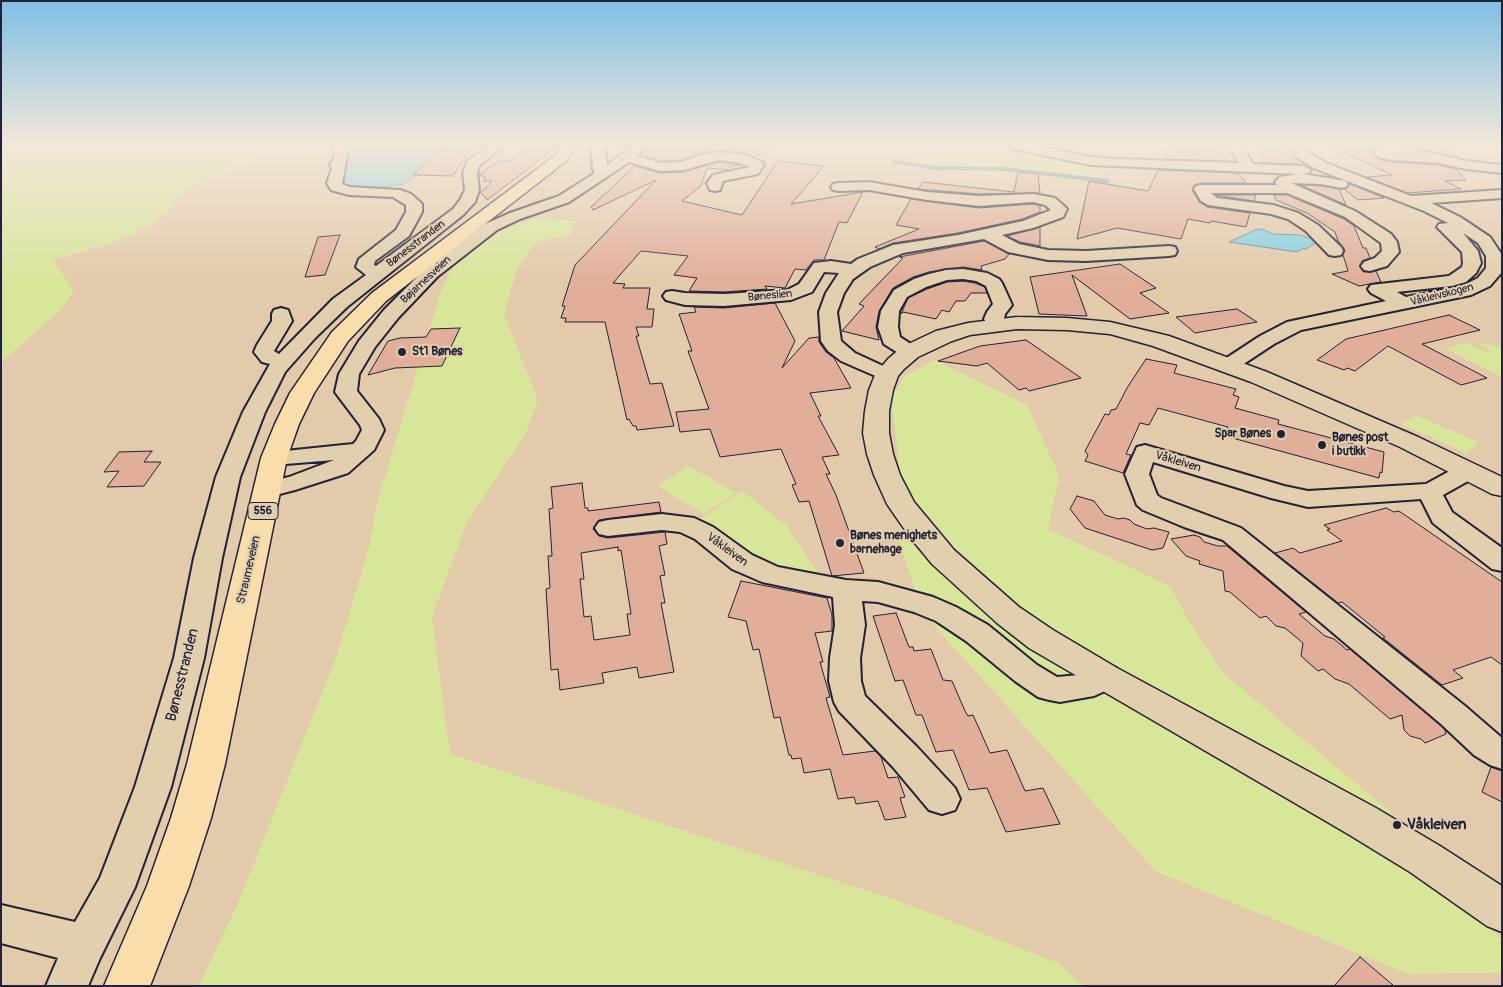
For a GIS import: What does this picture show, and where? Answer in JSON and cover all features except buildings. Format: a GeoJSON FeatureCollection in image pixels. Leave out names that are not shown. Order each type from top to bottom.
{"type":"FeatureCollection","features":[{"type":"Feature","properties":{"kind":"main road","name":"Straumeveien"},"geometry":{"type":"LineString","coordinates":[[127,986],[164,895],[192,818],[206,764],[274,458],[286,424],[302,393],[324,358],[362,313],[400,280],[517,191]]}},
{"type":"Feature","properties":{"kind":"street","name":"Bønesstranden"},"geometry":{"type":"LineString","coordinates":[[350,191],[395,193],[406,196],[414,204],[414,212],[403,234],[367,259],[365,266],[377,274]]}},
{"type":"Feature","properties":{"kind":"street","name":"Bønesstranden"},"geometry":{"type":"LineString","coordinates":[[67,986],[85,944],[116,887],[153,787],[189,658],[208,558],[228,477],[254,412],[276,370],[308,334],[340,303],[458,212],[467,202],[472,191]]}},
{"type":"Feature","properties":{"kind":"street","name":"Bøjarnesveien"},"geometry":{"type":"LineString","coordinates":[[268,489],[339,468],[366,445],[373,430],[371,424],[346,392],[347,380],[366,345],[391,314],[431,273],[483,232],[515,216],[564,199],[576,191]]}},
{"type":"Feature","properties":{"kind":"street"},"geometry":{"type":"LineString","coordinates":[[888,374],[848,357],[835,347],[831,341],[828,327],[828,312],[840,284],[853,270],[870,260],[899,249],[986,234],[1042,220],[1058,214],[1059,209],[1050,201],[1033,198],[979,201],[899,191]]}},
{"type":"Feature","properties":{"kind":"street"},"geometry":{"type":"LineString","coordinates":[[1202,191],[1208,200],[1224,208],[1273,210],[1293,216],[1312,228],[1335,251]]}},
{"type":"Feature","properties":{"kind":"street"},"geometry":{"type":"LineString","coordinates":[[1294,191],[1341,210],[1386,237],[1390,242],[1391,252],[1380,262],[1370,266]]}},
{"type":"Feature","properties":{"kind":"street","name":"Våkleivskogen"},"geometry":{"type":"LineString","coordinates":[[1359,191],[1418,212],[1459,238],[1470,251],[1472,257],[1470,269],[1460,278],[1443,283],[1377,289],[1405,304]]}},
{"type":"Feature","properties":{"kind":"street"},"geometry":{"type":"LineString","coordinates":[[1385,191],[1454,220],[1484,240],[1502,242]]}},
{"type":"Feature","properties":{"kind":"street"},"geometry":{"type":"LineString","coordinates":[[1410,201],[1502,194]]}},
{"type":"Feature","properties":{"kind":"street"},"geometry":{"type":"LineString","coordinates":[[986,234],[1014,248],[1048,255],[1086,256],[1169,251]]}},
{"type":"Feature","properties":{"kind":"street","name":"Våkleivskogen"},"geometry":{"type":"LineString","coordinates":[[1229,365],[1267,340],[1294,326],[1465,291],[1484,282],[1495,269],[1495,264],[1494,256],[1484,240]]}},
{"type":"Feature","properties":{"kind":"street","name":"Bøneslien"},"geometry":{"type":"LineString","coordinates":[[672,296],[685,299],[724,300],[791,294],[806,288],[820,267],[830,266],[853,270]]}},
{"type":"Feature","properties":{"kind":"street"},"geometry":{"type":"LineString","coordinates":[[910,352],[897,346],[888,334],[890,311],[900,294],[920,283],[935,278],[964,274],[982,277],[993,283],[1003,305],[996,312],[994,319],[997,324]]}},
{"type":"Feature","properties":{"kind":"street"},"geometry":{"type":"LineString","coordinates":[[281,314],[282,321],[264,352],[269,358],[285,361]]}},
{"type":"Feature","properties":{"kind":"street"},"geometry":{"type":"LineString","coordinates":[[1502,488],[1409,442],[1229,365],[1161,341],[1110,328],[1044,323],[997,324],[944,336],[910,352],[888,374],[881,390],[877,411],[876,433],[880,454],[887,475],[901,504],[918,529],[943,557],[1008,615],[1041,639],[1105,677],[1370,826],[1425,859],[1502,911]]}},
{"type":"Feature","properties":{"kind":"street"},"geometry":{"type":"LineString","coordinates":[[274,458],[358,451]]}},
{"type":"Feature","properties":{"kind":"street","name":"Våkleiven"},"geometry":{"type":"LineString","coordinates":[[1468,471],[1429,491],[1347,498],[1308,499],[1267,490],[1145,452],[1137,474],[1146,499],[1152,504],[1193,522],[1232,534],[1239,539],[1453,715],[1486,745],[1502,755]]}},
{"type":"Feature","properties":{"kind":"street"},"geometry":{"type":"LineString","coordinates":[[1429,491],[1442,518],[1502,562]]}},
{"type":"Feature","properties":{"kind":"street","name":"Våkleiven"},"geometry":{"type":"LineString","coordinates":[[608,528],[662,522],[685,524],[704,533],[752,568],[772,575],[846,590],[878,592],[923,604],[946,614],[977,633],[1049,688],[1060,690],[1083,687],[1105,677]]}},
{"type":"Feature","properties":{"kind":"street"},"geometry":{"type":"LineString","coordinates":[[846,590],[850,625],[845,658],[845,681],[850,702],[905,757],[942,799]]}},
{"type":"Feature","properties":{"kind":"street"},"geometry":{"type":"LineString","coordinates":[[1,924],[85,944]]}},
{"type":"Feature","properties":{"kind":"green space"},"geometry":{"type":"Polygon","coordinates":[[[1,191],[187,191],[177,197],[169,211],[152,225],[115,242],[53,260],[74,291],[59,312],[1,362],[1,191]]]}},
{"type":"Feature","properties":{"kind":"green space"},"geometry":{"type":"Polygon","coordinates":[[[537,218],[577,221],[571,235],[536,242],[517,269],[504,315],[538,400],[525,435],[466,524],[432,617],[450,754],[899,901],[1058,963],[1084,986],[199,986],[240,899],[336,658],[370,544],[376,507],[440,294],[455,262],[492,232],[537,218]]]}},
{"type":"Feature","properties":{"kind":"green space"},"geometry":{"type":"Polygon","coordinates":[[[1474,342],[1502,347],[1502,377],[1445,348],[1467,343],[1491,354],[1487,349],[1474,342]]]}},
{"type":"Feature","properties":{"kind":"green space"},"geometry":{"type":"Polygon","coordinates":[[[934,360],[1027,405],[1059,475],[1048,529],[1170,586],[1189,621],[1223,673],[1398,818],[1502,941],[1502,973],[1408,974],[1155,871],[923,613],[900,545],[898,453],[891,399],[905,376],[934,360]]]}},
{"type":"Feature","properties":{"kind":"green space"},"geometry":{"type":"Polygon","coordinates":[[[1417,416],[1479,442],[1466,453],[1401,424],[1417,416]]]}},
{"type":"Feature","properties":{"kind":"green space"},"geometry":{"type":"Polygon","coordinates":[[[689,466],[736,493],[704,514],[657,486],[689,466]]]}},
{"type":"Feature","properties":{"kind":"green space"},"geometry":{"type":"Polygon","coordinates":[[[742,491],[786,525],[820,576],[752,562],[698,521],[742,491]]]}},
{"type":"Feature","properties":{"kind":"water"},"geometry":{"type":"Polygon","coordinates":[[[1262,229],[1273,234],[1300,235],[1319,241],[1297,252],[1229,242],[1255,230],[1262,229]]]}},
{"type":"Feature","properties":{"kind":"place","name":"St1 Bønes"},"geometry":{"type":"Point","coordinates":[402,352]}},
{"type":"Feature","properties":{"kind":"place","name":"Spar Bønes"},"geometry":{"type":"Point","coordinates":[1281,434]}},
{"type":"Feature","properties":{"kind":"place","name":"Bønes post i butikk"},"geometry":{"type":"Point","coordinates":[1322,445]}},
{"type":"Feature","properties":{"kind":"place","name":"Bønes menighets barnehage"},"geometry":{"type":"Point","coordinates":[840,543]}},
{"type":"Feature","properties":{"kind":"place","name":"Våkleiven"},"geometry":{"type":"Point","coordinates":[1397,825]}}]}
